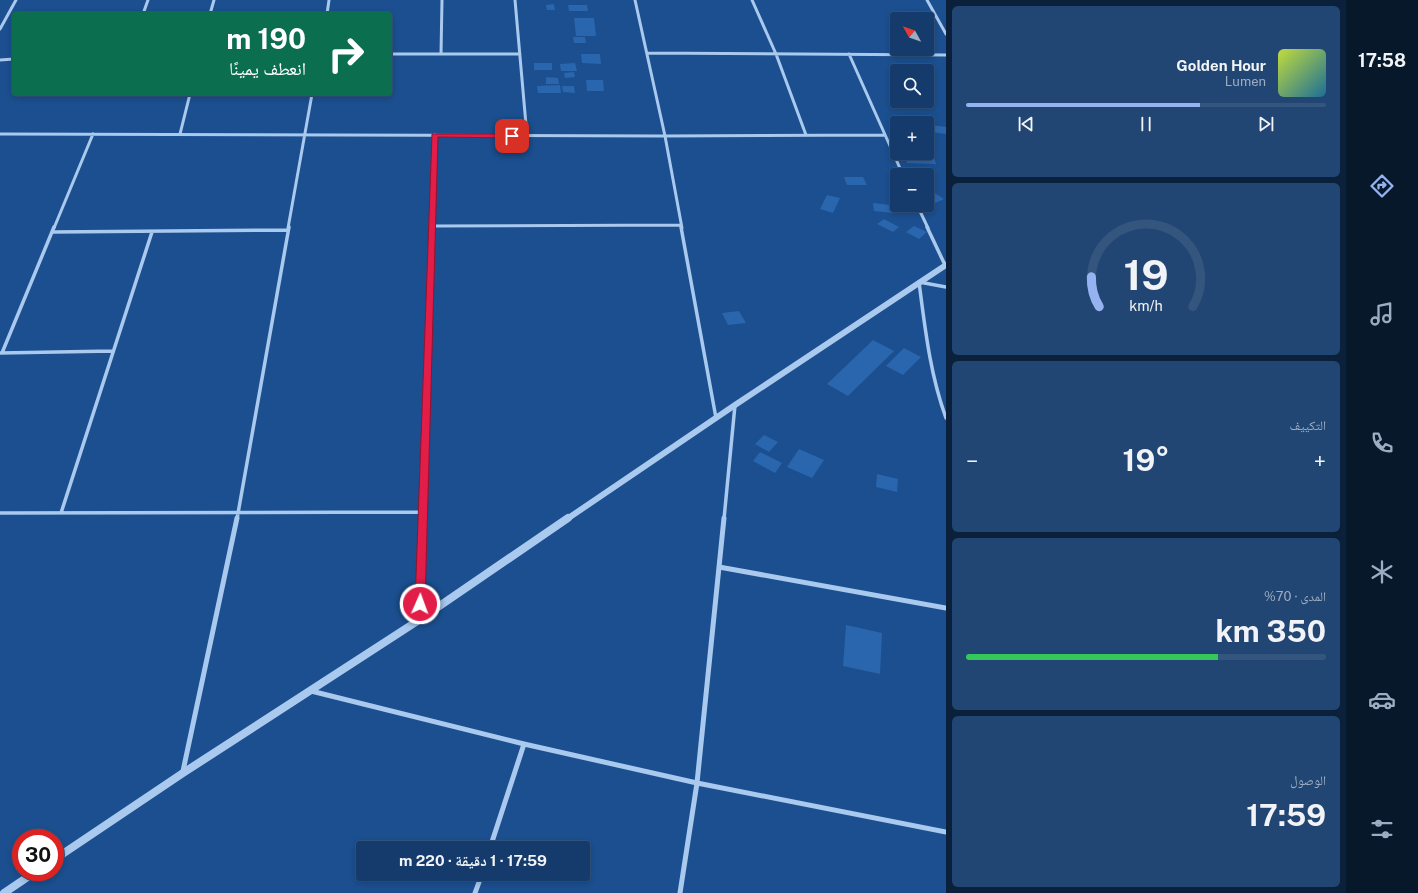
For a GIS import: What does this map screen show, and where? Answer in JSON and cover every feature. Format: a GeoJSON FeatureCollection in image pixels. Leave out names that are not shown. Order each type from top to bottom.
{"type":"FeatureCollection","features":[{"type":"Feature","properties":{"kind":"street"},"geometry":{"type":"LineString","coordinates":[[0,29],[16,0]]}},
{"type":"Feature","properties":{"kind":"street"},"geometry":{"type":"LineString","coordinates":[[144,12],[148,0]]}},
{"type":"Feature","properties":{"kind":"street"},"geometry":{"type":"LineString","coordinates":[[211,12],[214,0]]}},
{"type":"Feature","properties":{"kind":"street"},"geometry":{"type":"LineString","coordinates":[[327,12],[329,0]]}},
{"type":"Feature","properties":{"kind":"street"},"geometry":{"type":"LineString","coordinates":[[441,54],[442,0]]}},
{"type":"Feature","properties":{"kind":"street"},"geometry":{"type":"LineString","coordinates":[[515,0],[527,136]]}},
{"type":"Feature","properties":{"kind":"street"},"geometry":{"type":"LineString","coordinates":[[635,0],[665,136],[716,418]]}},
{"type":"Feature","properties":{"kind":"street"},"geometry":{"type":"LineString","coordinates":[[752,0],[776,54],[806,135]]}},
{"type":"Feature","properties":{"kind":"street"},"geometry":{"type":"LineString","coordinates":[[927,0],[946,34]]}},
{"type":"Feature","properties":{"kind":"street"},"geometry":{"type":"LineString","coordinates":[[647,53],[946,55]]}},
{"type":"Feature","properties":{"kind":"street"},"geometry":{"type":"LineString","coordinates":[[392,54],[520,54]]}},
{"type":"Feature","properties":{"kind":"street"},"geometry":{"type":"LineString","coordinates":[[849,54],[900,168]]}},
{"type":"Feature","properties":{"kind":"street"},"geometry":{"type":"LineString","coordinates":[[0,60],[12,59]]}},
{"type":"Feature","properties":{"kind":"street"},"geometry":{"type":"LineString","coordinates":[[180,134],[190,96]]}},
{"type":"Feature","properties":{"kind":"street"},"geometry":{"type":"LineString","coordinates":[[183,773],[238,513],[312,96]]}},
{"type":"Feature","properties":{"kind":"street"},"geometry":{"type":"LineString","coordinates":[[0,134],[665,136],[885,134]]}},
{"type":"Feature","properties":{"kind":"street"},"geometry":{"type":"LineString","coordinates":[[93,134],[1,353],[113,352]]}},
{"type":"Feature","properties":{"kind":"street"},"geometry":{"type":"LineString","coordinates":[[419,620],[435,135]]}},
{"type":"Feature","properties":{"kind":"street"},"geometry":{"type":"LineString","coordinates":[[64,853],[183,773],[419,620],[716,418],[946,265],[920,212]]}},
{"type":"Feature","properties":{"kind":"street"},"geometry":{"type":"LineString","coordinates":[[432,226],[681,225]]}},
{"type":"Feature","properties":{"kind":"street"},"geometry":{"type":"LineString","coordinates":[[53,232],[288,230]]}},
{"type":"Feature","properties":{"kind":"street"},"geometry":{"type":"LineString","coordinates":[[61,513],[152,232]]}},
{"type":"Feature","properties":{"kind":"street"},"geometry":{"type":"LineString","coordinates":[[919,282],[946,286]]}},
{"type":"Feature","properties":{"kind":"street"},"geometry":{"type":"LineString","coordinates":[[919,282],[933,379],[938,398],[946,418]]}},
{"type":"Feature","properties":{"kind":"street"},"geometry":{"type":"LineString","coordinates":[[680,893],[697,783],[736,405]]}},
{"type":"Feature","properties":{"kind":"street"},"geometry":{"type":"LineString","coordinates":[[0,513],[423,512]]}},
{"type":"Feature","properties":{"kind":"street"},"geometry":{"type":"LineString","coordinates":[[719,567],[946,608]]}},
{"type":"Feature","properties":{"kind":"street"},"geometry":{"type":"LineString","coordinates":[[311,691],[524,744],[697,783],[946,832]]}},
{"type":"Feature","properties":{"kind":"street"},"geometry":{"type":"LineString","coordinates":[[492,841],[524,744]]}},
{"type":"Feature","properties":{"kind":"street"},"geometry":{"type":"LineString","coordinates":[[4,893],[22,881]]}},
{"type":"Feature","properties":{"kind":"street"},"geometry":{"type":"LineString","coordinates":[[476,893],[480,881]]}},
{"type":"Feature","properties":{"kind":"building"},"geometry":{"type":"Polygon","coordinates":[[[554,4],[555,10],[547,10],[546,5],[554,4]]]}},
{"type":"Feature","properties":{"kind":"building"},"geometry":{"type":"Polygon","coordinates":[[[568,5],[587,5],[588,11],[569,11],[568,5]]]}},
{"type":"Feature","properties":{"kind":"building"},"geometry":{"type":"Polygon","coordinates":[[[574,18],[594,18],[596,36],[576,36],[574,18]]]}},
{"type":"Feature","properties":{"kind":"building"},"geometry":{"type":"Polygon","coordinates":[[[573,37],[585,37],[586,43],[574,43],[573,37]]]}},
{"type":"Feature","properties":{"kind":"building"},"geometry":{"type":"Polygon","coordinates":[[[581,54],[600,54],[601,64],[582,63],[581,54]]]}},
{"type":"Feature","properties":{"kind":"building"},"geometry":{"type":"Polygon","coordinates":[[[534,63],[552,63],[552,70],[534,70],[534,63]]]}},
{"type":"Feature","properties":{"kind":"building"},"geometry":{"type":"Polygon","coordinates":[[[575,63],[577,71],[561,71],[560,64],[575,63]]]}},
{"type":"Feature","properties":{"kind":"building"},"geometry":{"type":"Polygon","coordinates":[[[574,72],[575,77],[565,78],[564,73],[574,72]]]}},
{"type":"Feature","properties":{"kind":"building"},"geometry":{"type":"Polygon","coordinates":[[[546,77],[558,78],[559,84],[546,84],[546,77]]]}},
{"type":"Feature","properties":{"kind":"building"},"geometry":{"type":"Polygon","coordinates":[[[586,80],[603,80],[604,91],[587,91],[586,80]]]}},
{"type":"Feature","properties":{"kind":"building"},"geometry":{"type":"Polygon","coordinates":[[[560,85],[561,93],[538,93],[537,86],[560,85]]]}},
{"type":"Feature","properties":{"kind":"building"},"geometry":{"type":"Polygon","coordinates":[[[562,86],[574,86],[575,93],[563,92],[562,86]]]}},
{"type":"Feature","properties":{"kind":"building"},"geometry":{"type":"Polygon","coordinates":[[[934,125],[946,127],[946,134],[934,132],[934,125]]]}},
{"type":"Feature","properties":{"kind":"building"},"geometry":{"type":"Polygon","coordinates":[[[934,157],[936,164],[907,163],[906,160],[934,160],[934,157]]]}},
{"type":"Feature","properties":{"kind":"building"},"geometry":{"type":"Polygon","coordinates":[[[844,177],[863,177],[867,185],[847,185],[844,177]]]}},
{"type":"Feature","properties":{"kind":"building"},"geometry":{"type":"Polygon","coordinates":[[[934,193],[944,199],[934,202],[934,193]]]}},
{"type":"Feature","properties":{"kind":"building"},"geometry":{"type":"Polygon","coordinates":[[[827,195],[840,198],[833,213],[820,209],[827,195]]]}},
{"type":"Feature","properties":{"kind":"building"},"geometry":{"type":"Polygon","coordinates":[[[873,203],[890,205],[890,212],[892,213],[874,211],[873,203]]]}},
{"type":"Feature","properties":{"kind":"building"},"geometry":{"type":"Polygon","coordinates":[[[884,219],[899,227],[893,232],[877,224],[884,219]]]}},
{"type":"Feature","properties":{"kind":"building"},"geometry":{"type":"Polygon","coordinates":[[[914,226],[927,232],[919,239],[906,232],[914,226]]]}},
{"type":"Feature","properties":{"kind":"building"},"geometry":{"type":"Polygon","coordinates":[[[739,311],[746,323],[728,325],[722,313],[739,311]]]}},
{"type":"Feature","properties":{"kind":"building"},"geometry":{"type":"Polygon","coordinates":[[[873,340],[894,351],[848,396],[827,384],[873,340]]]}},
{"type":"Feature","properties":{"kind":"building"},"geometry":{"type":"Polygon","coordinates":[[[904,348],[921,357],[903,375],[886,366],[904,348]]]}},
{"type":"Feature","properties":{"kind":"building"},"geometry":{"type":"Polygon","coordinates":[[[764,435],[778,442],[769,452],[755,444],[764,435]]]}},
{"type":"Feature","properties":{"kind":"building"},"geometry":{"type":"Polygon","coordinates":[[[799,449],[824,460],[812,478],[787,467],[799,449]]]}},
{"type":"Feature","properties":{"kind":"building"},"geometry":{"type":"Polygon","coordinates":[[[760,452],[782,463],[775,473],[753,461],[760,452]]]}},
{"type":"Feature","properties":{"kind":"building"},"geometry":{"type":"Polygon","coordinates":[[[877,474],[898,479],[897,492],[876,487],[877,474]]]}},
{"type":"Feature","properties":{"kind":"building"},"geometry":{"type":"Polygon","coordinates":[[[846,625],[882,633],[880,674],[843,666],[846,625]]]}},
{"type":"Feature","properties":{"kind":"route"},"geometry":{"type":"LineString","coordinates":[[420,604],[435,135],[512,136]]}}]}
